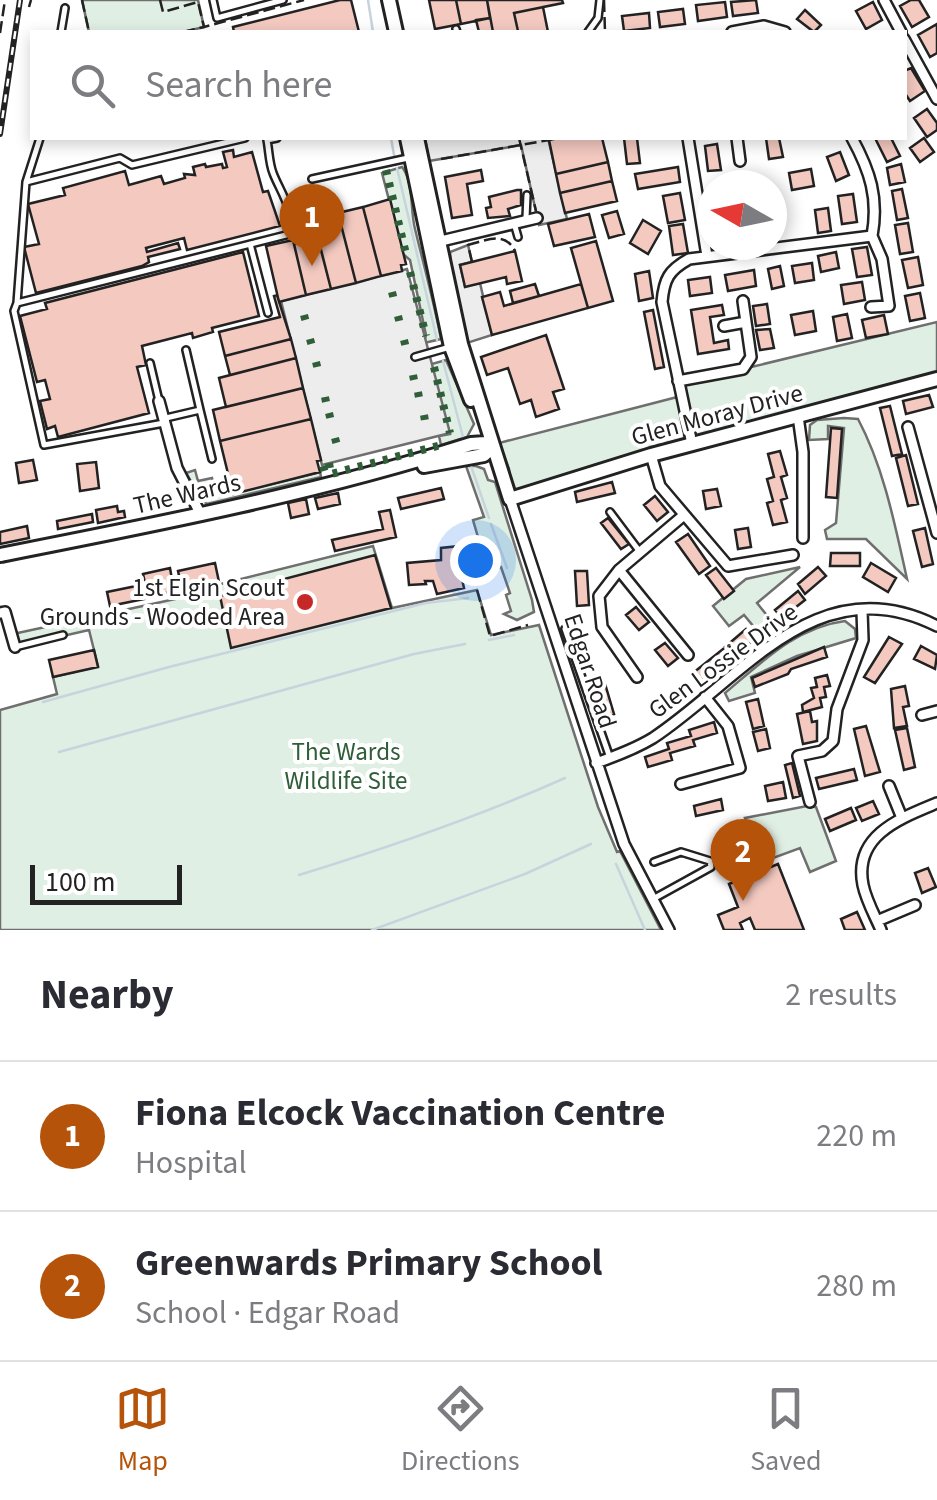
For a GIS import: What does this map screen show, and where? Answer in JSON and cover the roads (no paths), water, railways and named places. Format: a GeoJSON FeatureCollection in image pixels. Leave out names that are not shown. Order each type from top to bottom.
{"type":"FeatureCollection","features":[{"type":"Feature","properties":{"kind":"street"},"geometry":{"type":"LineString","coordinates":[[388,0],[393,30]]}},
{"type":"Feature","properties":{"kind":"street"},"geometry":{"type":"LineString","coordinates":[[884,0],[900,30]]}},
{"type":"Feature","properties":{"kind":"street"},"geometry":{"type":"LineString","coordinates":[[743,30],[764,26],[778,30]]}},
{"type":"Feature","properties":{"kind":"street"},"geometry":{"type":"LineString","coordinates":[[907,43],[937,98]]}},
{"type":"Feature","properties":{"kind":"street"},"geometry":{"type":"LineString","coordinates":[[409,140],[416,157],[456,345],[484,424],[487,451]]}},
{"type":"Feature","properties":{"kind":"street"},"geometry":{"type":"LineString","coordinates":[[416,157],[417,140]]}},
{"type":"Feature","properties":{"kind":"street"},"geometry":{"type":"LineString","coordinates":[[689,140],[697,190]]}},
{"type":"Feature","properties":{"kind":"street"},"geometry":{"type":"LineString","coordinates":[[737,140],[740,160]]}},
{"type":"Feature","properties":{"kind":"street"},"geometry":{"type":"LineString","coordinates":[[853,140],[867,166],[877,211],[872,236],[882,259],[890,306],[872,307]]}},
{"type":"Feature","properties":{"kind":"street"},"geometry":{"type":"LineString","coordinates":[[434,242],[537,218]]}},
{"type":"Feature","properties":{"kind":"street"},"geometry":{"type":"LineString","coordinates":[[787,246],[872,236]]}},
{"type":"Feature","properties":{"kind":"street"},"geometry":{"type":"LineString","coordinates":[[692,444],[662,302],[664,281],[673,268],[697,258]]}},
{"type":"Feature","properties":{"kind":"street"},"geometry":{"type":"LineString","coordinates":[[678,381],[744,369],[751,356],[743,300]]}},
{"type":"Feature","properties":{"kind":"street"},"geometry":{"type":"LineString","coordinates":[[724,326],[746,322]]}},
{"type":"Feature","properties":{"kind":"street","name":"Glen Moray Drive"},"geometry":{"type":"LineString","coordinates":[[510,499],[651,455],[937,378]]}},
{"type":"Feature","properties":{"kind":"street"},"geometry":{"type":"LineString","coordinates":[[159,400],[177,468],[201,515]]}},
{"type":"Feature","properties":{"kind":"street"},"geometry":{"type":"LineString","coordinates":[[798,416],[803,452],[803,538]]}},
{"type":"Feature","properties":{"kind":"street"},"geometry":{"type":"LineString","coordinates":[[908,427],[937,533]]}},
{"type":"Feature","properties":{"kind":"street","name":"The Wards"},"geometry":{"type":"LineString","coordinates":[[0,555],[487,451]]}},
{"type":"Feature","properties":{"kind":"street","name":"Edgar Road"},"geometry":{"type":"LineString","coordinates":[[487,451],[510,499],[624,844],[669,930]]}},
{"type":"Feature","properties":{"kind":"street"},"geometry":{"type":"LineString","coordinates":[[651,455],[660,486],[728,566],[793,555]]}},
{"type":"Feature","properties":{"kind":"street"},"geometry":{"type":"LineString","coordinates":[[924,485],[937,482]]}},
{"type":"Feature","properties":{"kind":"street"},"geometry":{"type":"LineString","coordinates":[[637,677],[602,628],[598,596],[619,570],[684,515]]}},
{"type":"Feature","properties":{"kind":"street"},"geometry":{"type":"LineString","coordinates":[[619,570],[688,656]]}},
{"type":"Feature","properties":{"kind":"street"},"geometry":{"type":"LineString","coordinates":[[810,802],[798,756],[822,751],[833,741],[837,709],[862,640],[862,610]]}},
{"type":"Feature","properties":{"kind":"street","name":"Glen Lossie Drive"},"geometry":{"type":"LineString","coordinates":[[596,763],[651,739],[795,628],[815,618],[862,610],[898,612],[937,626]]}},
{"type":"Feature","properties":{"kind":"street"},"geometry":{"type":"LineString","coordinates":[[0,612],[5,612],[15,647]]}},
{"type":"Feature","properties":{"kind":"street"},"geometry":{"type":"LineString","coordinates":[[681,784],[740,768],[728,726],[705,698]]}},
{"type":"Feature","properties":{"kind":"street"},"geometry":{"type":"LineString","coordinates":[[922,715],[937,711]]}},
{"type":"Feature","properties":{"kind":"street"},"geometry":{"type":"LineString","coordinates":[[889,786],[902,818]]}},
{"type":"Feature","properties":{"kind":"street"},"geometry":{"type":"LineString","coordinates":[[915,905],[879,925],[863,884],[863,862],[878,833],[937,804]]}},
{"type":"Feature","properties":{"kind":"lane"},"geometry":{"type":"LineString","coordinates":[[212,0],[217,18],[283,0]]}},
{"type":"Feature","properties":{"kind":"lane"},"geometry":{"type":"LineString","coordinates":[[589,30],[598,18],[600,0]]}},
{"type":"Feature","properties":{"kind":"lane"},"geometry":{"type":"LineString","coordinates":[[61,30],[66,8]]}},
{"type":"Feature","properties":{"kind":"lane"},"geometry":{"type":"LineString","coordinates":[[39,140],[26,182],[14,311],[44,445],[200,410]]}},
{"type":"Feature","properties":{"kind":"lane"},"geometry":{"type":"LineString","coordinates":[[26,182],[120,158],[132,165],[237,140]]}},
{"type":"Feature","properties":{"kind":"lane"},"geometry":{"type":"LineString","coordinates":[[17,302],[286,235],[290,226],[266,140]]}},
{"type":"Feature","properties":{"kind":"lane"},"geometry":{"type":"LineString","coordinates":[[312,179],[416,157]]}},
{"type":"Feature","properties":{"kind":"lane"},"geometry":{"type":"LineString","coordinates":[[518,237],[528,195]]}},
{"type":"Feature","properties":{"kind":"lane"},"geometry":{"type":"LineString","coordinates":[[250,244],[268,314]]}},
{"type":"Feature","properties":{"kind":"lane"},"geometry":{"type":"LineString","coordinates":[[414,357],[456,345]]}},
{"type":"Feature","properties":{"kind":"lane"},"geometry":{"type":"LineString","coordinates":[[186,350],[212,459]]}},
{"type":"Feature","properties":{"kind":"lane"},"geometry":{"type":"LineString","coordinates":[[150,363],[159,400]]}},
{"type":"Feature","properties":{"kind":"lane"},"geometry":{"type":"LineString","coordinates":[[610,512],[640,552]]}},
{"type":"Feature","properties":{"kind":"lane"},"geometry":{"type":"LineString","coordinates":[[565,629],[610,758]]}},
{"type":"Feature","properties":{"kind":"lane"},"geometry":{"type":"LineString","coordinates":[[15,647],[63,635]]}},
{"type":"Feature","properties":{"kind":"lane"},"geometry":{"type":"LineString","coordinates":[[653,900],[711,867],[710,862],[681,852],[654,862]]}},
{"type":"Feature","properties":{"kind":"waterway"},"geometry":{"type":"LineString","coordinates":[[368,0],[373,30]]}},
{"type":"Feature","properties":{"kind":"waterway"},"geometry":{"type":"LineString","coordinates":[[391,140],[394,155]]}},
{"type":"Feature","properties":{"kind":"waterway"},"geometry":{"type":"LineString","coordinates":[[397,168],[437,340]]}},
{"type":"Feature","properties":{"kind":"waterway"},"geometry":{"type":"LineString","coordinates":[[443,361],[463,437]]}},
{"type":"Feature","properties":{"kind":"waterway"},"geometry":{"type":"LineString","coordinates":[[471,466],[489,518]]}},
{"type":"Feature","properties":{"kind":"waterway"},"geometry":{"type":"LineString","coordinates":[[491,524],[507,568]]}},
{"type":"Feature","properties":{"kind":"waterway"},"geometry":{"type":"LineString","coordinates":[[43,702],[426,603],[468,598]]}},
{"type":"Feature","properties":{"kind":"waterway"},"geometry":{"type":"LineString","coordinates":[[489,640],[514,635]]}},
{"type":"Feature","properties":{"kind":"waterway"},"geometry":{"type":"LineString","coordinates":[[59,752],[414,654],[465,644]]}},
{"type":"Feature","properties":{"kind":"waterway"},"geometry":{"type":"LineString","coordinates":[[299,875],[433,831],[565,778]]}},
{"type":"Feature","properties":{"kind":"waterway"},"geometry":{"type":"LineString","coordinates":[[372,930],[525,874],[591,844]]}},
{"type":"Feature","properties":{"kind":"waterway"},"geometry":{"type":"LineString","coordinates":[[616,864],[645,930]]}},
{"type":"Feature","properties":{"kind":"railway"},"geometry":{"type":"LineString","coordinates":[[0,134],[20,0]]}},
{"type":"Feature","properties":{"kind":"place","name":"Fiona Elcock Vaccination Centre"},"geometry":{"type":"Point","coordinates":[312,266]}},
{"type":"Feature","properties":{"kind":"place","name":"1st Elgin Scout Grounds - Wooded Area"},"geometry":{"type":"Point","coordinates":[305,602]}},
{"type":"Feature","properties":{"kind":"place","name":"Greenwards Primary School"},"geometry":{"type":"Point","coordinates":[743,901]}},
{"type":"Feature","properties":{"kind":"park label","name":"The Wards Wildlife Site"},"geometry":{"type":"Point","coordinates":[346,766]}}]}
